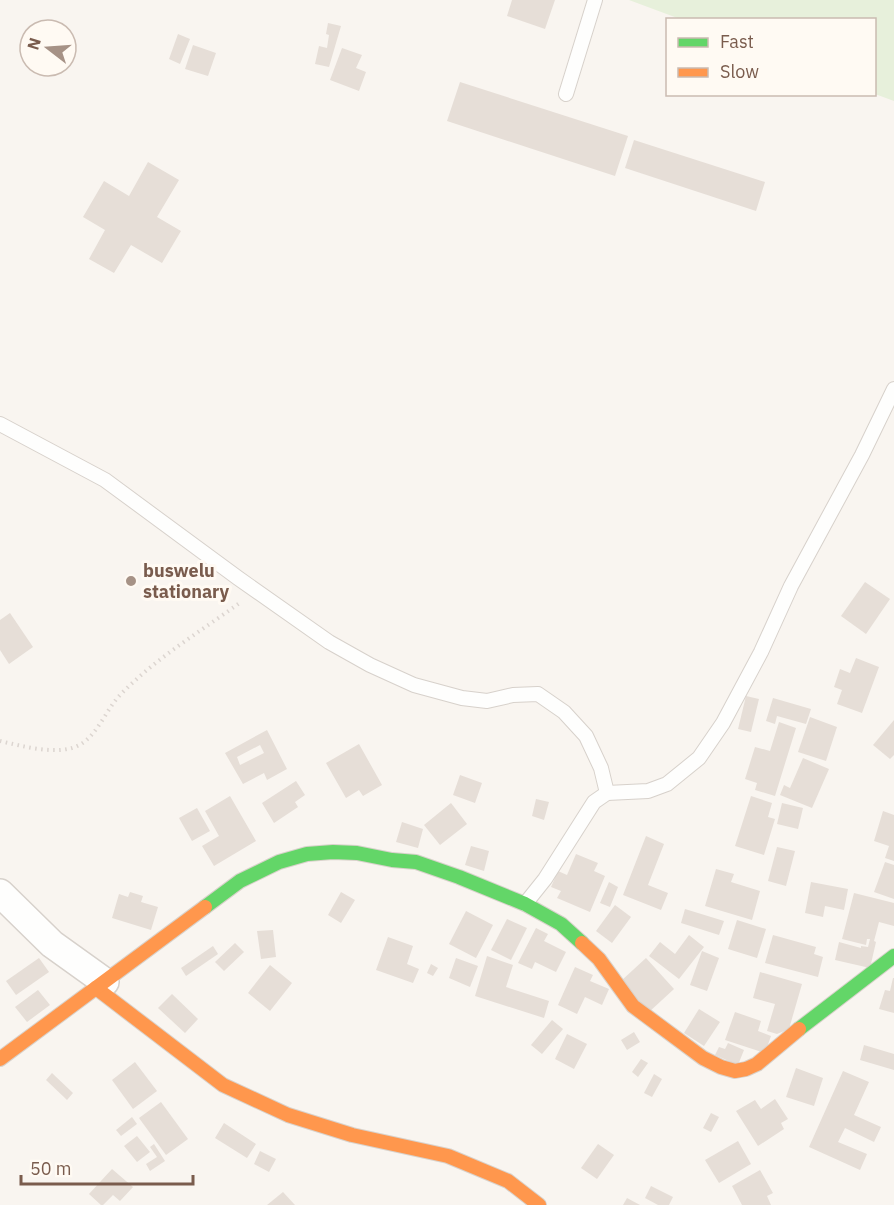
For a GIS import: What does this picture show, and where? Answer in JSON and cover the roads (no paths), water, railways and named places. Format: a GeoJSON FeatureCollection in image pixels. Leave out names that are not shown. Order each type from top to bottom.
{"type":"FeatureCollection","features":[{"type":"Feature","properties":{"kind":"street"},"geometry":{"type":"LineString","coordinates":[[0,1059],[240,881],[279,862],[308,854],[357,853],[416,862],[525,904],[561,924],[599,959],[633,1006],[703,1058],[735,1071],[757,1064],[810,1019],[894,956]]}},
{"type":"Feature","properties":{"kind":"street"},"geometry":{"type":"LineString","coordinates":[[0,893],[52,944],[223,1085],[288,1115],[352,1135],[448,1156],[508,1181],[539,1205]]}},
{"type":"Feature","properties":{"kind":"street"},"geometry":{"type":"LineString","coordinates":[[894,937],[892,945],[894,950]]}},
{"type":"Feature","properties":{"kind":"lane"},"geometry":{"type":"LineString","coordinates":[[566,94],[595,0]]}},
{"type":"Feature","properties":{"kind":"lane"},"geometry":{"type":"LineString","coordinates":[[525,904],[545,879],[594,802],[607,793],[648,791],[667,784],[699,758],[723,723],[761,652],[791,586],[862,455],[894,389]]}},
{"type":"Feature","properties":{"kind":"lane"},"geometry":{"type":"LineString","coordinates":[[0,424],[105,480],[329,642],[370,665],[414,685],[462,698],[487,700],[513,695],[538,694],[564,712],[586,736],[601,768],[607,793]]}},
{"type":"Feature","properties":{"kind":"place","name":"buswelu stationary"},"geometry":{"type":"Point","coordinates":[131,581]}}]}
